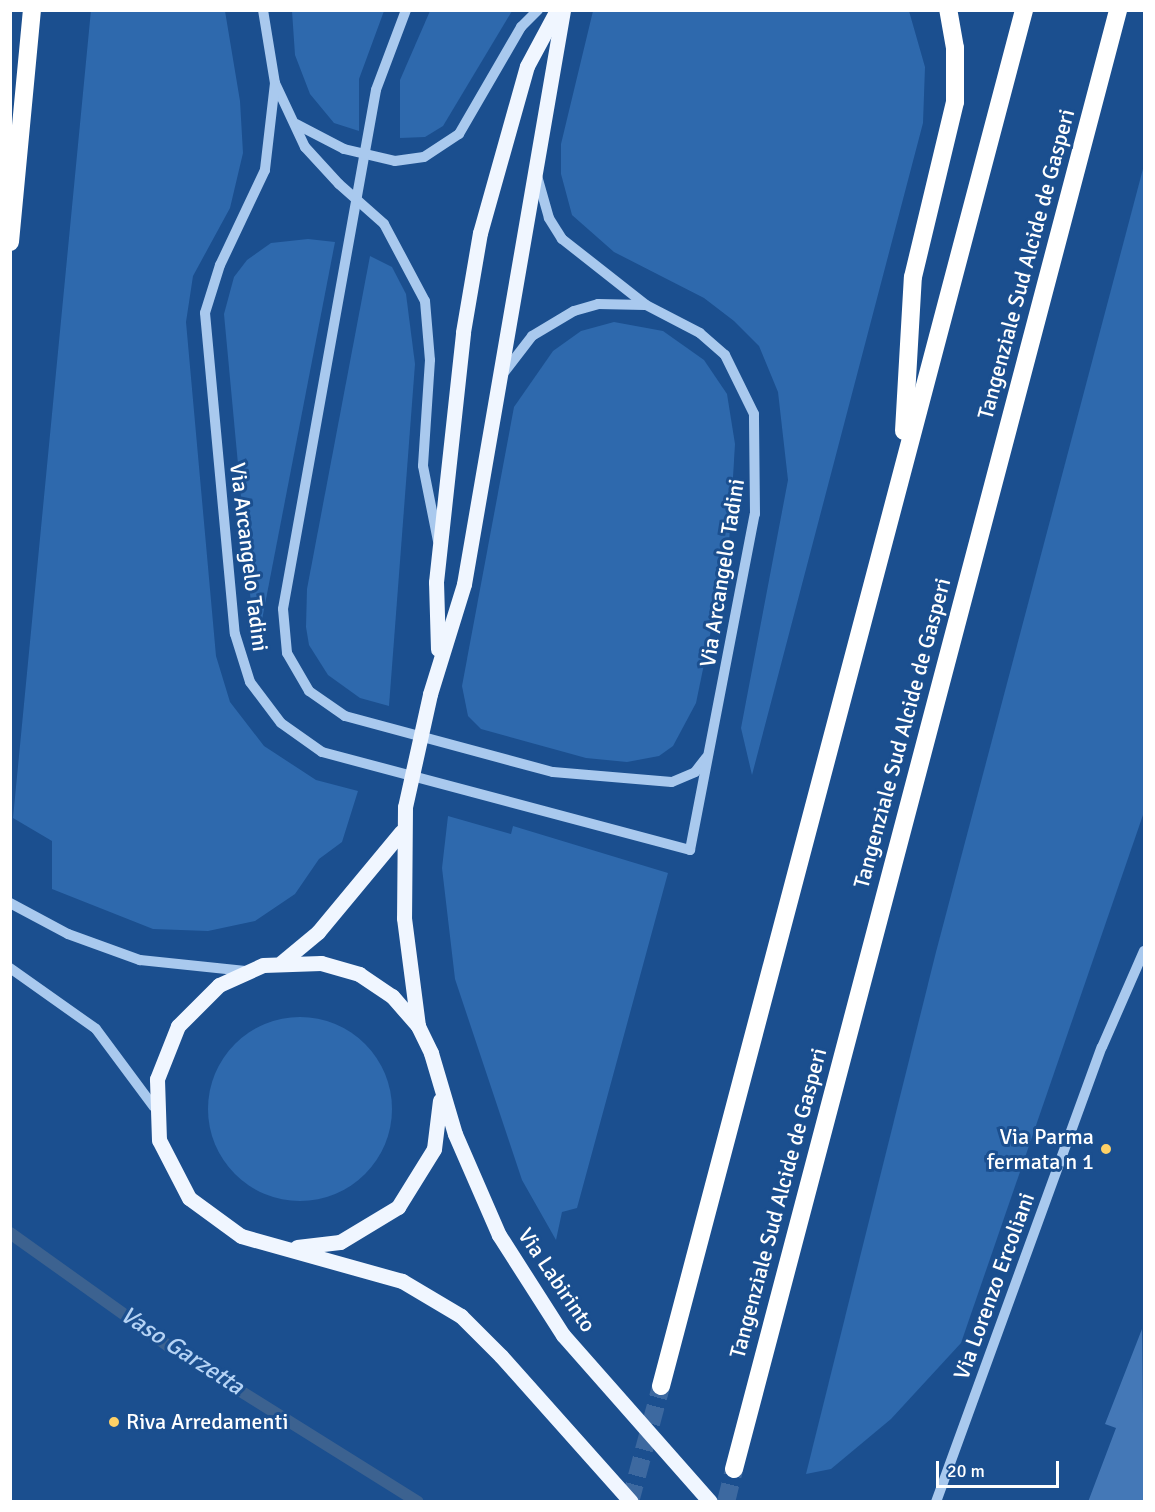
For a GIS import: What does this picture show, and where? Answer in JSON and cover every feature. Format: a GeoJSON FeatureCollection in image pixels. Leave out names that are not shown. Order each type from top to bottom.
{"type":"FeatureCollection","features":[{"type":"Feature","properties":{"kind":"highway"},"geometry":{"type":"LineString","coordinates":[[10,242],[32,10]]}},
{"type":"Feature","properties":{"kind":"highway"},"geometry":{"type":"LineString","coordinates":[[904,460],[913,277],[955,102],[955,48],[948,10]]}},
{"type":"Feature","properties":{"kind":"highway"},"geometry":{"type":"LineString","coordinates":[[661,1386],[1024,10]]}},
{"type":"Feature","properties":{"kind":"highway","name":"Tangenziale Sud Alcide de Gasperi"},"geometry":{"type":"LineString","coordinates":[[734,1469],[1118,10]]}},
{"type":"Feature","properties":{"kind":"main road"},"geometry":{"type":"LineString","coordinates":[[439,658],[440,550],[463,332],[480,233],[527,66],[557,10]]}},
{"type":"Feature","properties":{"kind":"main road"},"geometry":{"type":"LineString","coordinates":[[418,1026],[409,972],[401,832],[439,658],[464,584],[502,375],[563,10]]}},
{"type":"Feature","properties":{"kind":"main road"},"geometry":{"type":"LineString","coordinates":[[282,962],[318,932],[401,832]]}},
{"type":"Feature","properties":{"kind":"main road","name":"Via Labirinto"},"geometry":{"type":"LineString","coordinates":[[631,1502],[501,1356],[461,1316],[402,1281],[273,1246],[232,1231],[189,1198],[159,1140],[154,1107],[165,1051],[178,1026],[211,991],[245,971],[282,962],[321,963],[359,974],[392,996],[418,1026],[440,1082],[474,1185],[517,1266],[563,1335],[710,1502]]}},
{"type":"Feature","properties":{"kind":"main road","name":"Via Labirinto"},"geometry":{"type":"LineString","coordinates":[[273,1246],[340,1242],[398,1207],[434,1149],[440,1082]]}},
{"type":"Feature","properties":{"kind":"street","name":"Via Arcangelo Tadini"},"geometry":{"type":"LineString","coordinates":[[262,10],[275,83],[265,170],[217,273],[205,321],[235,634],[250,682],[281,723],[322,752],[690,850],[755,514],[754,414],[725,355],[700,333],[646,305],[562,239],[549,218],[536,170]]}},
{"type":"Feature","properties":{"kind":"street","name":"Via Arcangelo Tadini"},"geometry":{"type":"LineString","coordinates":[[406,10],[376,90],[283,609],[287,653],[309,691],[345,717],[553,772],[672,782],[695,772],[709,753]]}},
{"type":"Feature","properties":{"kind":"street"},"geometry":{"type":"LineString","coordinates":[[296,124],[344,149],[395,161],[424,156],[459,134],[521,27],[538,10]]}},
{"type":"Feature","properties":{"kind":"street","name":"Via Arcangelo Tadini"},"geometry":{"type":"LineString","coordinates":[[275,83],[320,167],[384,224],[425,301],[430,360],[423,466],[440,550]]}},
{"type":"Feature","properties":{"kind":"street"},"geometry":{"type":"LineString","coordinates":[[502,375],[532,336],[574,311],[598,304],[646,305]]}},
{"type":"Feature","properties":{"kind":"street","name":"Via Labirinto"},"geometry":{"type":"LineString","coordinates":[[10,903],[35,916],[140,960],[245,971]]}},
{"type":"Feature","properties":{"kind":"street","name":"Via Lorenzo Ercoliani"},"geometry":{"type":"LineString","coordinates":[[936,1502],[1102,1047],[1144,951]]}},
{"type":"Feature","properties":{"kind":"street","name":"Via Labirinto"},"geometry":{"type":"LineString","coordinates":[[10,968],[96,1029],[154,1107]]}},
{"type":"Feature","properties":{"kind":"shaded area"},"geometry":{"type":"Polygon","coordinates":[[[91,10],[225,11],[240,101],[243,153],[230,208],[193,276],[186,322],[216,656],[230,702],[264,746],[316,780],[358,791],[342,842],[319,859],[295,894],[255,921],[208,931],[153,929],[52,889],[52,841],[13,818],[91,10]]]}},
{"type":"Feature","properties":{"kind":"shaded area"},"geometry":{"type":"Polygon","coordinates":[[[292,11],[384,11],[359,79],[359,131],[334,123],[310,94],[295,55],[292,11]]]}},
{"type":"Feature","properties":{"kind":"shaded area"},"geometry":{"type":"Polygon","coordinates":[[[430,11],[512,11],[443,126],[425,137],[400,138],[400,80],[430,11]]]}},
{"type":"Feature","properties":{"kind":"shaded area"},"geometry":{"type":"Polygon","coordinates":[[[593,11],[909,11],[925,67],[923,123],[752,775],[741,728],[788,480],[778,392],[759,346],[734,321],[704,298],[614,252],[572,215],[561,174],[561,144],[593,11]]]}},
{"type":"Feature","properties":{"kind":"shaded area"},"geometry":{"type":"Polygon","coordinates":[[[1144,165],[1144,812],[961,1343],[891,1419],[831,1469],[806,1474],[936,952],[1144,165]]]}},
{"type":"Feature","properties":{"kind":"shaded area"},"geometry":{"type":"Polygon","coordinates":[[[308,239],[335,242],[261,625],[253,625],[224,314],[234,277],[247,260],[271,243],[308,239]]]}},
{"type":"Feature","properties":{"kind":"shaded area"},"geometry":{"type":"Polygon","coordinates":[[[370,256],[392,267],[406,294],[415,364],[389,706],[360,698],[328,675],[309,645],[306,627],[307,589],[370,256]]]}},
{"type":"Feature","properties":{"kind":"shaded area"},"geometry":{"type":"Polygon","coordinates":[[[614,322],[663,331],[704,360],[727,394],[735,444],[729,543],[696,703],[673,746],[659,756],[627,762],[586,758],[481,729],[468,716],[462,686],[514,407],[553,351],[581,331],[614,322]]]}},
{"type":"Feature","properties":{"kind":"shaded area"},"geometry":{"type":"Polygon","coordinates":[[[448,816],[511,834],[513,826],[668,873],[577,1208],[562,1212],[556,1240],[522,1180],[455,979],[442,868],[448,816]]]}},
{"type":"Feature","properties":{"kind":"shaded area"},"geometry":{"type":"Polygon","coordinates":[[[300,1017],[318,1018],[335,1024],[351,1032],[365,1044],[377,1058],[385,1074],[391,1091],[391,1127],[385,1144],[377,1160],[365,1174],[351,1186],[335,1194],[318,1200],[300,1201],[282,1200],[265,1194],[249,1186],[235,1174],[223,1160],[215,1144],[209,1127],[208,1109],[209,1091],[215,1074],[223,1058],[235,1044],[249,1032],[265,1024],[282,1018],[300,1017]]]}},
{"type":"Feature","properties":{"kind":"building"},"geometry":{"type":"Polygon","coordinates":[[[1142,1329],[1144,1502],[1088,1502],[1116,1428],[1105,1424],[1142,1329]]]}},
{"type":"Feature","properties":{"kind":"waterway","name":"Vaso Garzetta"},"geometry":{"type":"LineString","coordinates":[[10,1233],[170,1347],[418,1502]]}},
{"type":"Feature","properties":{"kind":"tunnel"},"geometry":{"type":"LineString","coordinates":[[630,1502],[661,1386]]}},
{"type":"Feature","properties":{"kind":"tunnel"},"geometry":{"type":"LineString","coordinates":[[726,1502],[734,1469]]}},
{"type":"Feature","properties":{"kind":"place","name":"Via Parma fermata n 1"},"geometry":{"type":"Point","coordinates":[1106,1149]}},
{"type":"Feature","properties":{"kind":"place","name":"Riva Arredamenti"},"geometry":{"type":"Point","coordinates":[114,1422]}}]}
